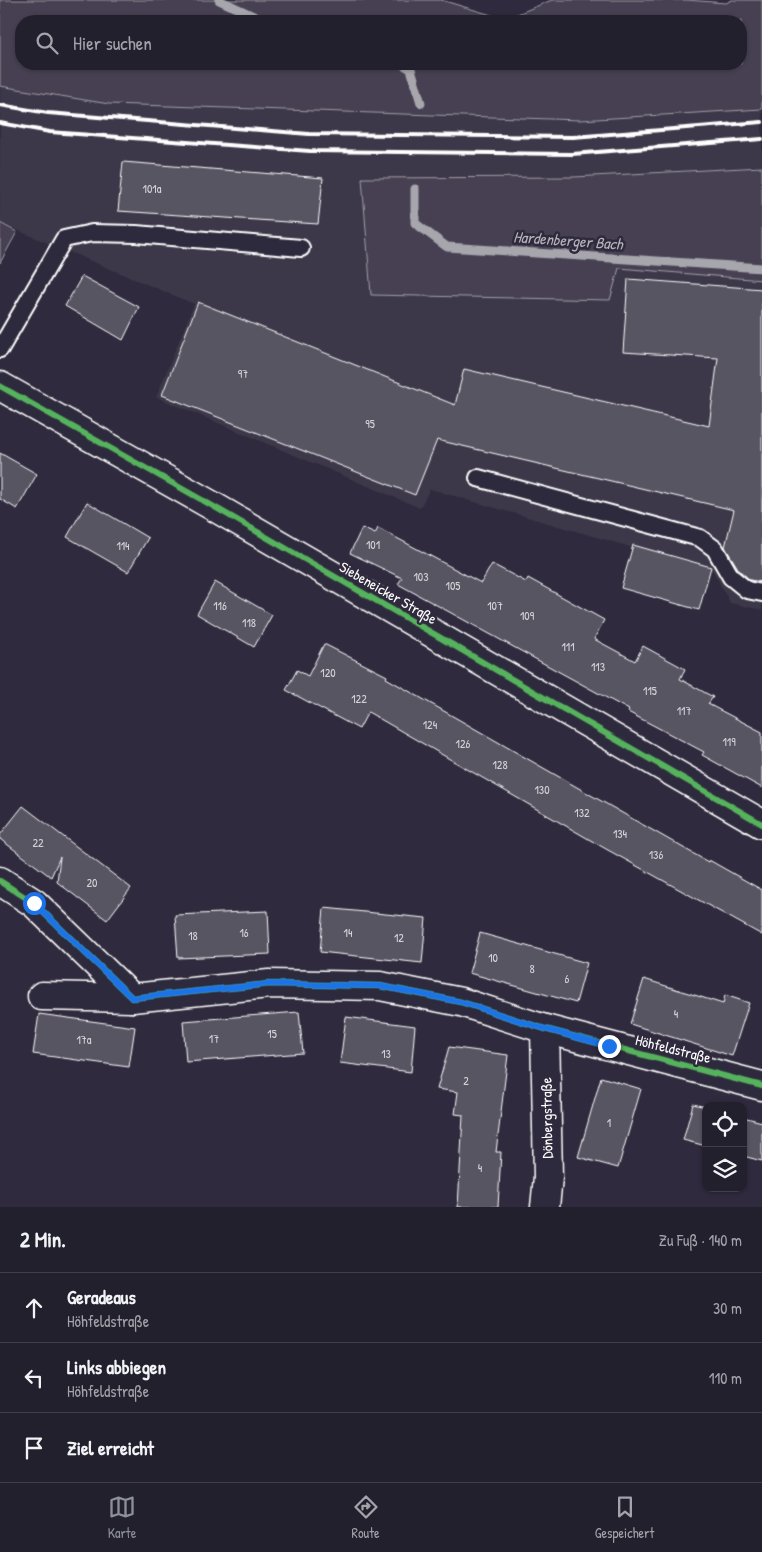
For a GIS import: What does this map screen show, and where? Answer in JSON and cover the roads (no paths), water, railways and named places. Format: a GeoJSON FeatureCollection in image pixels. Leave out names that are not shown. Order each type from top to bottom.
{"type":"FeatureCollection","features":[{"type":"Feature","properties":{"kind":"street","name":"Siebeneicker Straße"},"geometry":{"type":"LineString","coordinates":[[0,386],[228,515],[762,824]]}},
{"type":"Feature","properties":{"kind":"street"},"geometry":{"type":"LineString","coordinates":[[0,881],[34,903],[132,998]]}},
{"type":"Feature","properties":{"kind":"street","name":"Höhfeldstraße"},"geometry":{"type":"LineString","coordinates":[[42,996],[132,998],[269,984],[380,986],[461,1002],[545,1029],[762,1086]]}},
{"type":"Feature","properties":{"kind":"street","name":"Dönbergstraße"},"geometry":{"type":"LineString","coordinates":[[545,1029],[548,1177],[545,1207]]}},
{"type":"Feature","properties":{"kind":"lane"},"geometry":{"type":"LineString","coordinates":[[0,350],[64,239],[92,233],[136,234],[301,248]]}},
{"type":"Feature","properties":{"kind":"lane"},"geometry":{"type":"LineString","coordinates":[[478,478],[700,538],[715,549],[731,577],[747,590],[762,593]]}},
{"type":"Feature","properties":{"kind":"waterway","name":"Hardenberger Bach"},"geometry":{"type":"LineString","coordinates":[[219,0],[251,15]]}},
{"type":"Feature","properties":{"kind":"waterway","name":"Hardenberger Bach"},"geometry":{"type":"LineString","coordinates":[[411,70],[421,103]]}},
{"type":"Feature","properties":{"kind":"waterway","name":"Hardenberger Bach"},"geometry":{"type":"LineString","coordinates":[[415,189],[415,223],[447,247],[762,268]]}},
{"type":"Feature","properties":{"kind":"railway"},"geometry":{"type":"LineString","coordinates":[[0,105],[48,113],[309,134],[573,137],[762,122]]}},
{"type":"Feature","properties":{"kind":"railway"},"geometry":{"type":"LineString","coordinates":[[0,123],[50,132],[310,151],[572,154],[762,139]]}}]}
